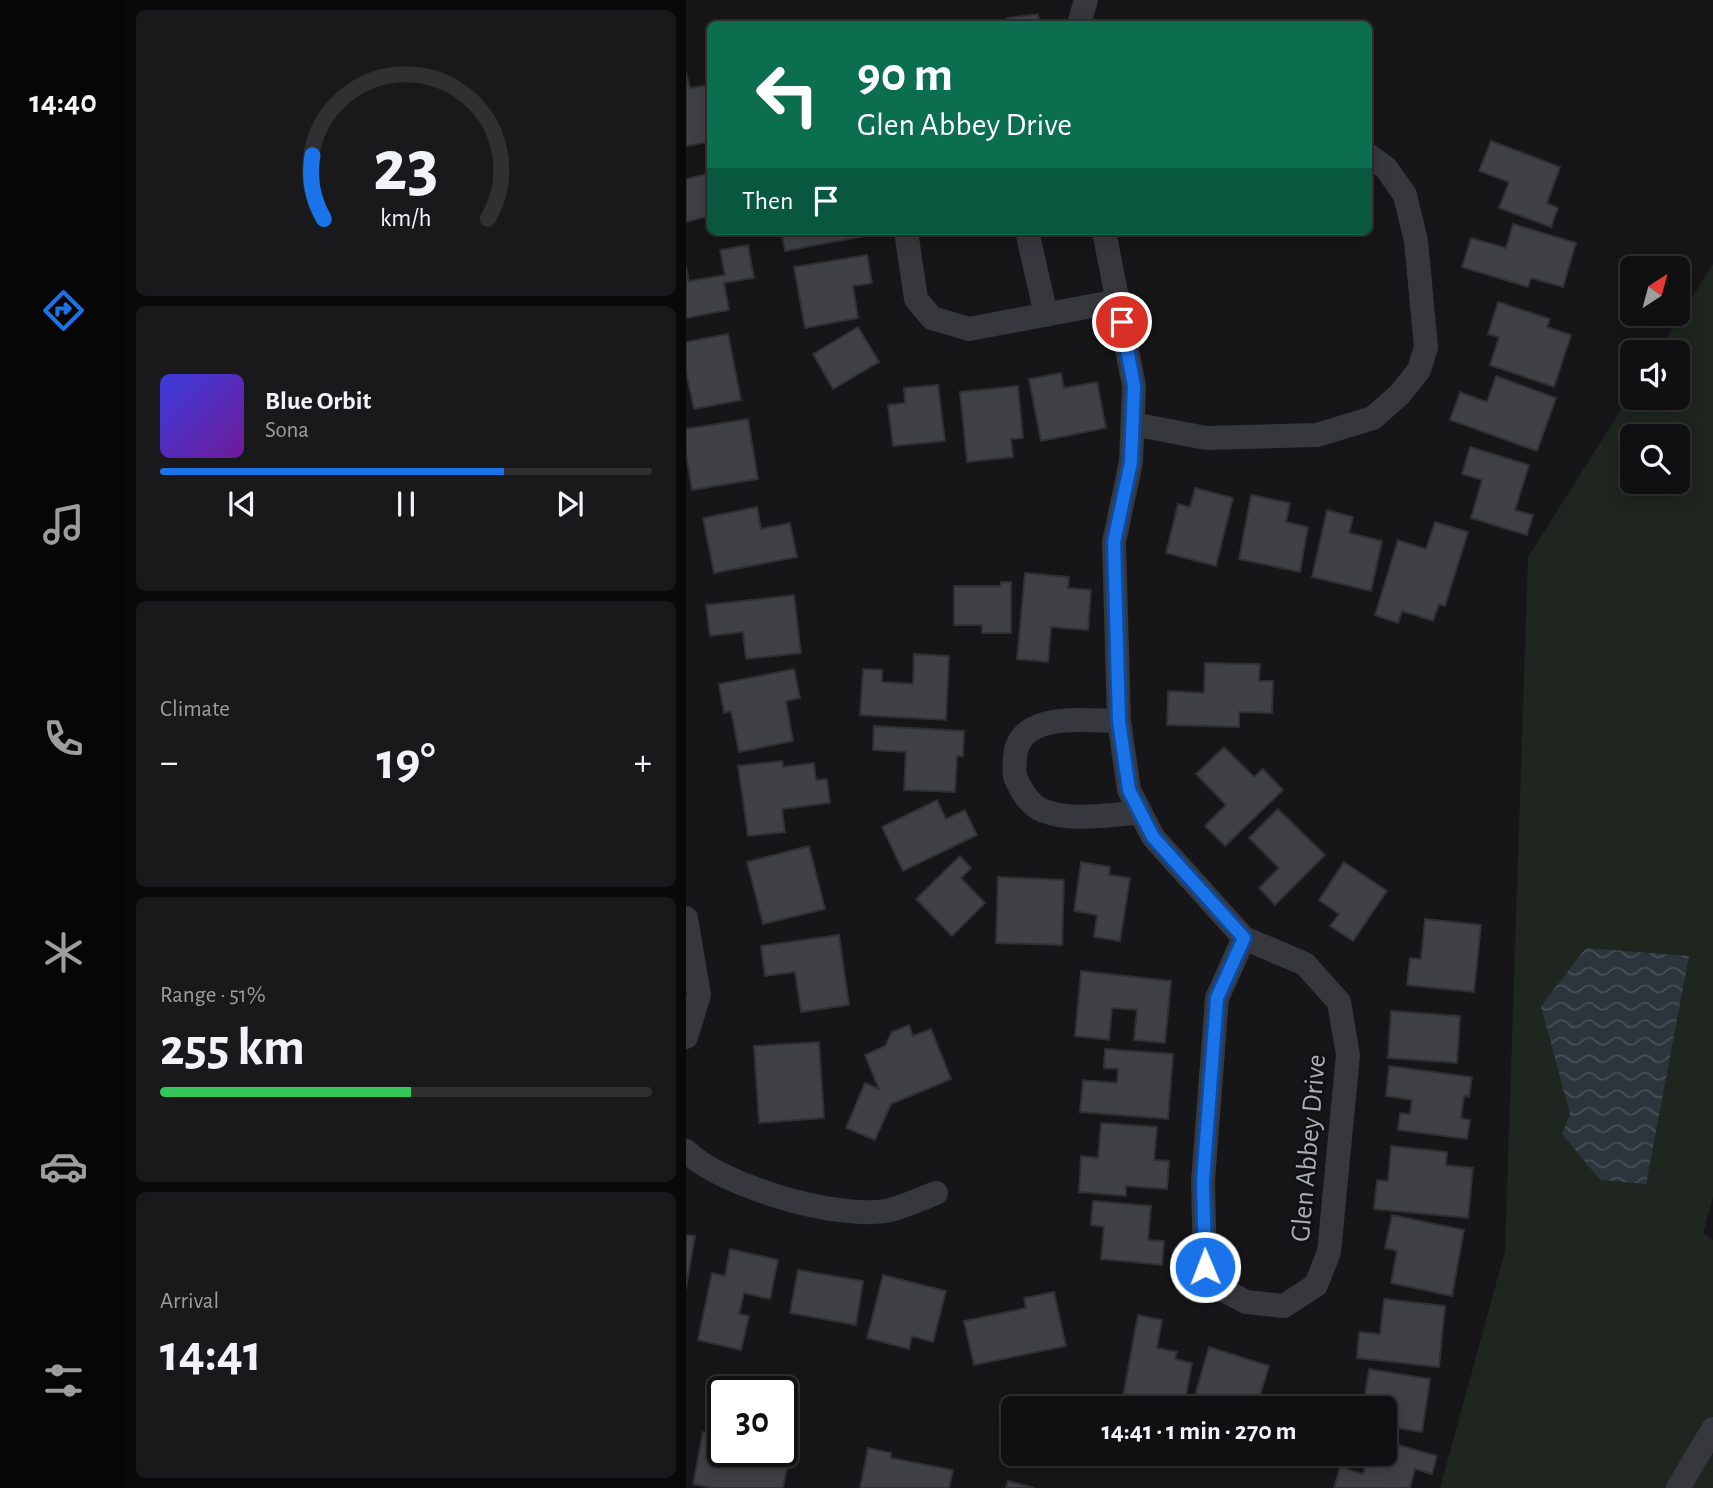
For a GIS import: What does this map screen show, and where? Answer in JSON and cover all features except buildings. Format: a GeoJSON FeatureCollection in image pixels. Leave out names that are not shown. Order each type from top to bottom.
{"type":"FeatureCollection","features":[{"type":"Feature","properties":{"kind":"street"},"geometry":{"type":"LineString","coordinates":[[1080,21],[1086,0]]}},
{"type":"Feature","properties":{"kind":"street"},"geometry":{"type":"LineString","coordinates":[[1133,424],[1206,438],[1317,435],[1373,418],[1400,394],[1419,370],[1426,347],[1416,241],[1405,195],[1386,168],[1372,158]]}},
{"type":"Feature","properties":{"kind":"street"},"geometry":{"type":"LineString","coordinates":[[907,235],[915,299],[932,318],[969,329],[1118,301]]}},
{"type":"Feature","properties":{"kind":"street"},"geometry":{"type":"LineString","coordinates":[[1028,235],[1046,314]]}},
{"type":"Feature","properties":{"kind":"street","name":"Glen Abbey Drive"},"geometry":{"type":"LineString","coordinates":[[1105,235],[1134,386],[1131,462],[1114,542],[1119,721],[1129,790],[1153,837],[1244,938],[1305,964],[1339,1002],[1349,1055],[1329,1252],[1316,1285],[1284,1306],[1246,1302],[1220,1288],[1205,1267],[1203,1181],[1217,998],[1244,938]]}},
{"type":"Feature","properties":{"kind":"street"},"geometry":{"type":"LineString","coordinates":[[1119,721],[1051,721],[1023,735],[1016,750],[1014,774],[1023,795],[1041,811],[1067,817],[1140,813]]}},
{"type":"Feature","properties":{"kind":"street"},"geometry":{"type":"LineString","coordinates":[[686,918],[699,996],[686,1037]]}},
{"type":"Feature","properties":{"kind":"street"},"geometry":{"type":"LineString","coordinates":[[686,1151],[748,1188],[815,1207],[884,1211],[936,1193]]}},
{"type":"Feature","properties":{"kind":"street"},"geometry":{"type":"LineString","coordinates":[[1678,1488],[1713,1429]]}},
{"type":"Feature","properties":{"kind":"shaded area"},"geometry":{"type":"Polygon","coordinates":[[[1713,264],[1713,1197],[1703,1233],[1713,1240],[1713,1488],[1440,1488],[1505,1251],[1528,557],[1621,410],[1690,410],[1690,340],[1666,340],[1674,326],[1690,326],[1690,301],[1713,264]]]}},
{"type":"Feature","properties":{"kind":"water"},"geometry":{"type":"Polygon","coordinates":[[[1586,948],[1689,956],[1646,1184],[1600,1180],[1562,1134],[1570,1114],[1541,1006],[1586,948]]]}},
{"type":"Feature","properties":{"kind":"route"},"geometry":{"type":"LineString","coordinates":[[1122,322],[1134,386],[1131,462],[1114,542],[1119,721],[1129,790],[1153,837],[1244,938],[1217,998],[1203,1181],[1205,1267]]}}]}
